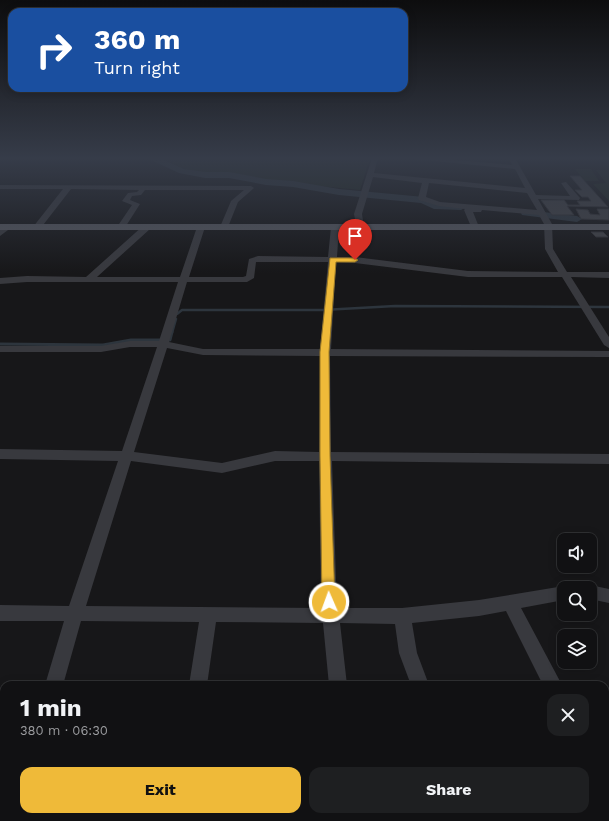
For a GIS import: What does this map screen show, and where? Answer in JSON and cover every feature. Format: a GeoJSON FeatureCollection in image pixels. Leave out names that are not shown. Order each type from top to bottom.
{"type":"FeatureCollection","features":[{"type":"Feature","properties":{"kind":"main road"},"geometry":{"type":"LineString","coordinates":[[4,227],[609,227]]}},
{"type":"Feature","properties":{"kind":"street"},"geometry":{"type":"LineString","coordinates":[[37,227],[62,196]]}},
{"type":"Feature","properties":{"kind":"street"},"geometry":{"type":"LineString","coordinates":[[121,227],[136,204],[126,201],[129,196]]}},
{"type":"Feature","properties":{"kind":"street"},"geometry":{"type":"LineString","coordinates":[[224,227],[235,201],[241,196]]}},
{"type":"Feature","properties":{"kind":"street"},"geometry":{"type":"LineString","coordinates":[[360,227],[358,214],[364,196]]}},
{"type":"Feature","properties":{"kind":"street"},"geometry":{"type":"LineString","coordinates":[[422,196],[422,198],[435,203],[543,215]]}},
{"type":"Feature","properties":{"kind":"street"},"geometry":{"type":"LineString","coordinates":[[533,196],[549,227],[549,249],[564,275],[609,344]]}},
{"type":"Feature","properties":{"kind":"street"},"geometry":{"type":"LineString","coordinates":[[557,196],[576,198],[575,196]]}},
{"type":"Feature","properties":{"kind":"street"},"geometry":{"type":"LineString","coordinates":[[475,227],[468,210],[543,215]]}},
{"type":"Feature","properties":{"kind":"street"},"geometry":{"type":"LineString","coordinates":[[0,234],[4,227]]}},
{"type":"Feature","properties":{"kind":"street"},"geometry":{"type":"LineString","coordinates":[[89,279],[147,227]]}},
{"type":"Feature","properties":{"kind":"street"},"geometry":{"type":"LineString","coordinates":[[55,681],[75,614],[202,227]]}},
{"type":"Feature","properties":{"kind":"street"},"geometry":{"type":"LineString","coordinates":[[335,227],[324,352],[329,616],[333,630],[338,681]]}},
{"type":"Feature","properties":{"kind":"street"},"geometry":{"type":"LineString","coordinates":[[0,281],[27,279],[244,280],[250,278],[252,261],[258,259],[355,260],[468,274],[609,275]]}},
{"type":"Feature","properties":{"kind":"street"},"geometry":{"type":"LineString","coordinates":[[0,349],[101,349],[130,344],[164,341],[204,352],[609,354]]}},
{"type":"Feature","properties":{"kind":"street"},"geometry":{"type":"LineString","coordinates":[[0,454],[127,456],[222,468],[275,456],[609,459]]}},
{"type":"Feature","properties":{"kind":"street"},"geometry":{"type":"LineString","coordinates":[[597,593],[609,596]]}},
{"type":"Feature","properties":{"kind":"street"},"geometry":{"type":"LineString","coordinates":[[0,613],[402,616],[479,608],[557,594]]}},
{"type":"Feature","properties":{"kind":"street"},"geometry":{"type":"LineString","coordinates":[[510,603],[551,681]]}},
{"type":"Feature","properties":{"kind":"street"},"geometry":{"type":"LineString","coordinates":[[199,681],[209,615]]}},
{"type":"Feature","properties":{"kind":"street"},"geometry":{"type":"LineString","coordinates":[[402,616],[408,653],[418,681]]}},
{"type":"Feature","properties":{"kind":"shaded area"},"geometry":{"type":"Polygon","coordinates":[[[605,196],[609,196],[609,201],[605,196]]]}},
{"type":"Feature","properties":{"kind":"building"},"geometry":{"type":"Polygon","coordinates":[[[598,196],[608,207],[567,206],[574,215],[552,215],[541,200],[564,200],[568,205],[580,205],[577,201],[591,201],[588,197],[582,197],[598,196]]]}},
{"type":"Feature","properties":{"kind":"building"},"geometry":{"type":"Polygon","coordinates":[[[576,209],[588,210],[590,214],[600,215],[597,209],[609,209],[609,220],[581,219],[576,209]]]}},
{"type":"Feature","properties":{"kind":"building"},"geometry":{"type":"Polygon","coordinates":[[[591,232],[603,232],[608,237],[596,237],[591,232]]]}},
{"type":"Feature","properties":{"kind":"waterway"},"geometry":{"type":"LineString","coordinates":[[385,196],[424,200],[434,206],[461,207]]}},
{"type":"Feature","properties":{"kind":"waterway"},"geometry":{"type":"LineString","coordinates":[[526,213],[577,219]]}},
{"type":"Feature","properties":{"kind":"waterway"},"geometry":{"type":"LineString","coordinates":[[177,314],[182,310],[323,310],[395,306],[609,307]]}},
{"type":"Feature","properties":{"kind":"waterway"},"geometry":{"type":"LineString","coordinates":[[172,333],[176,319]]}},
{"type":"Feature","properties":{"kind":"waterway"},"geometry":{"type":"LineString","coordinates":[[0,344],[103,345],[131,340],[170,340],[172,332]]}},
{"type":"Feature","properties":{"kind":"route"},"geometry":{"type":"LineString","coordinates":[[329,602],[324,352],[333,260],[355,260]]}}]}
